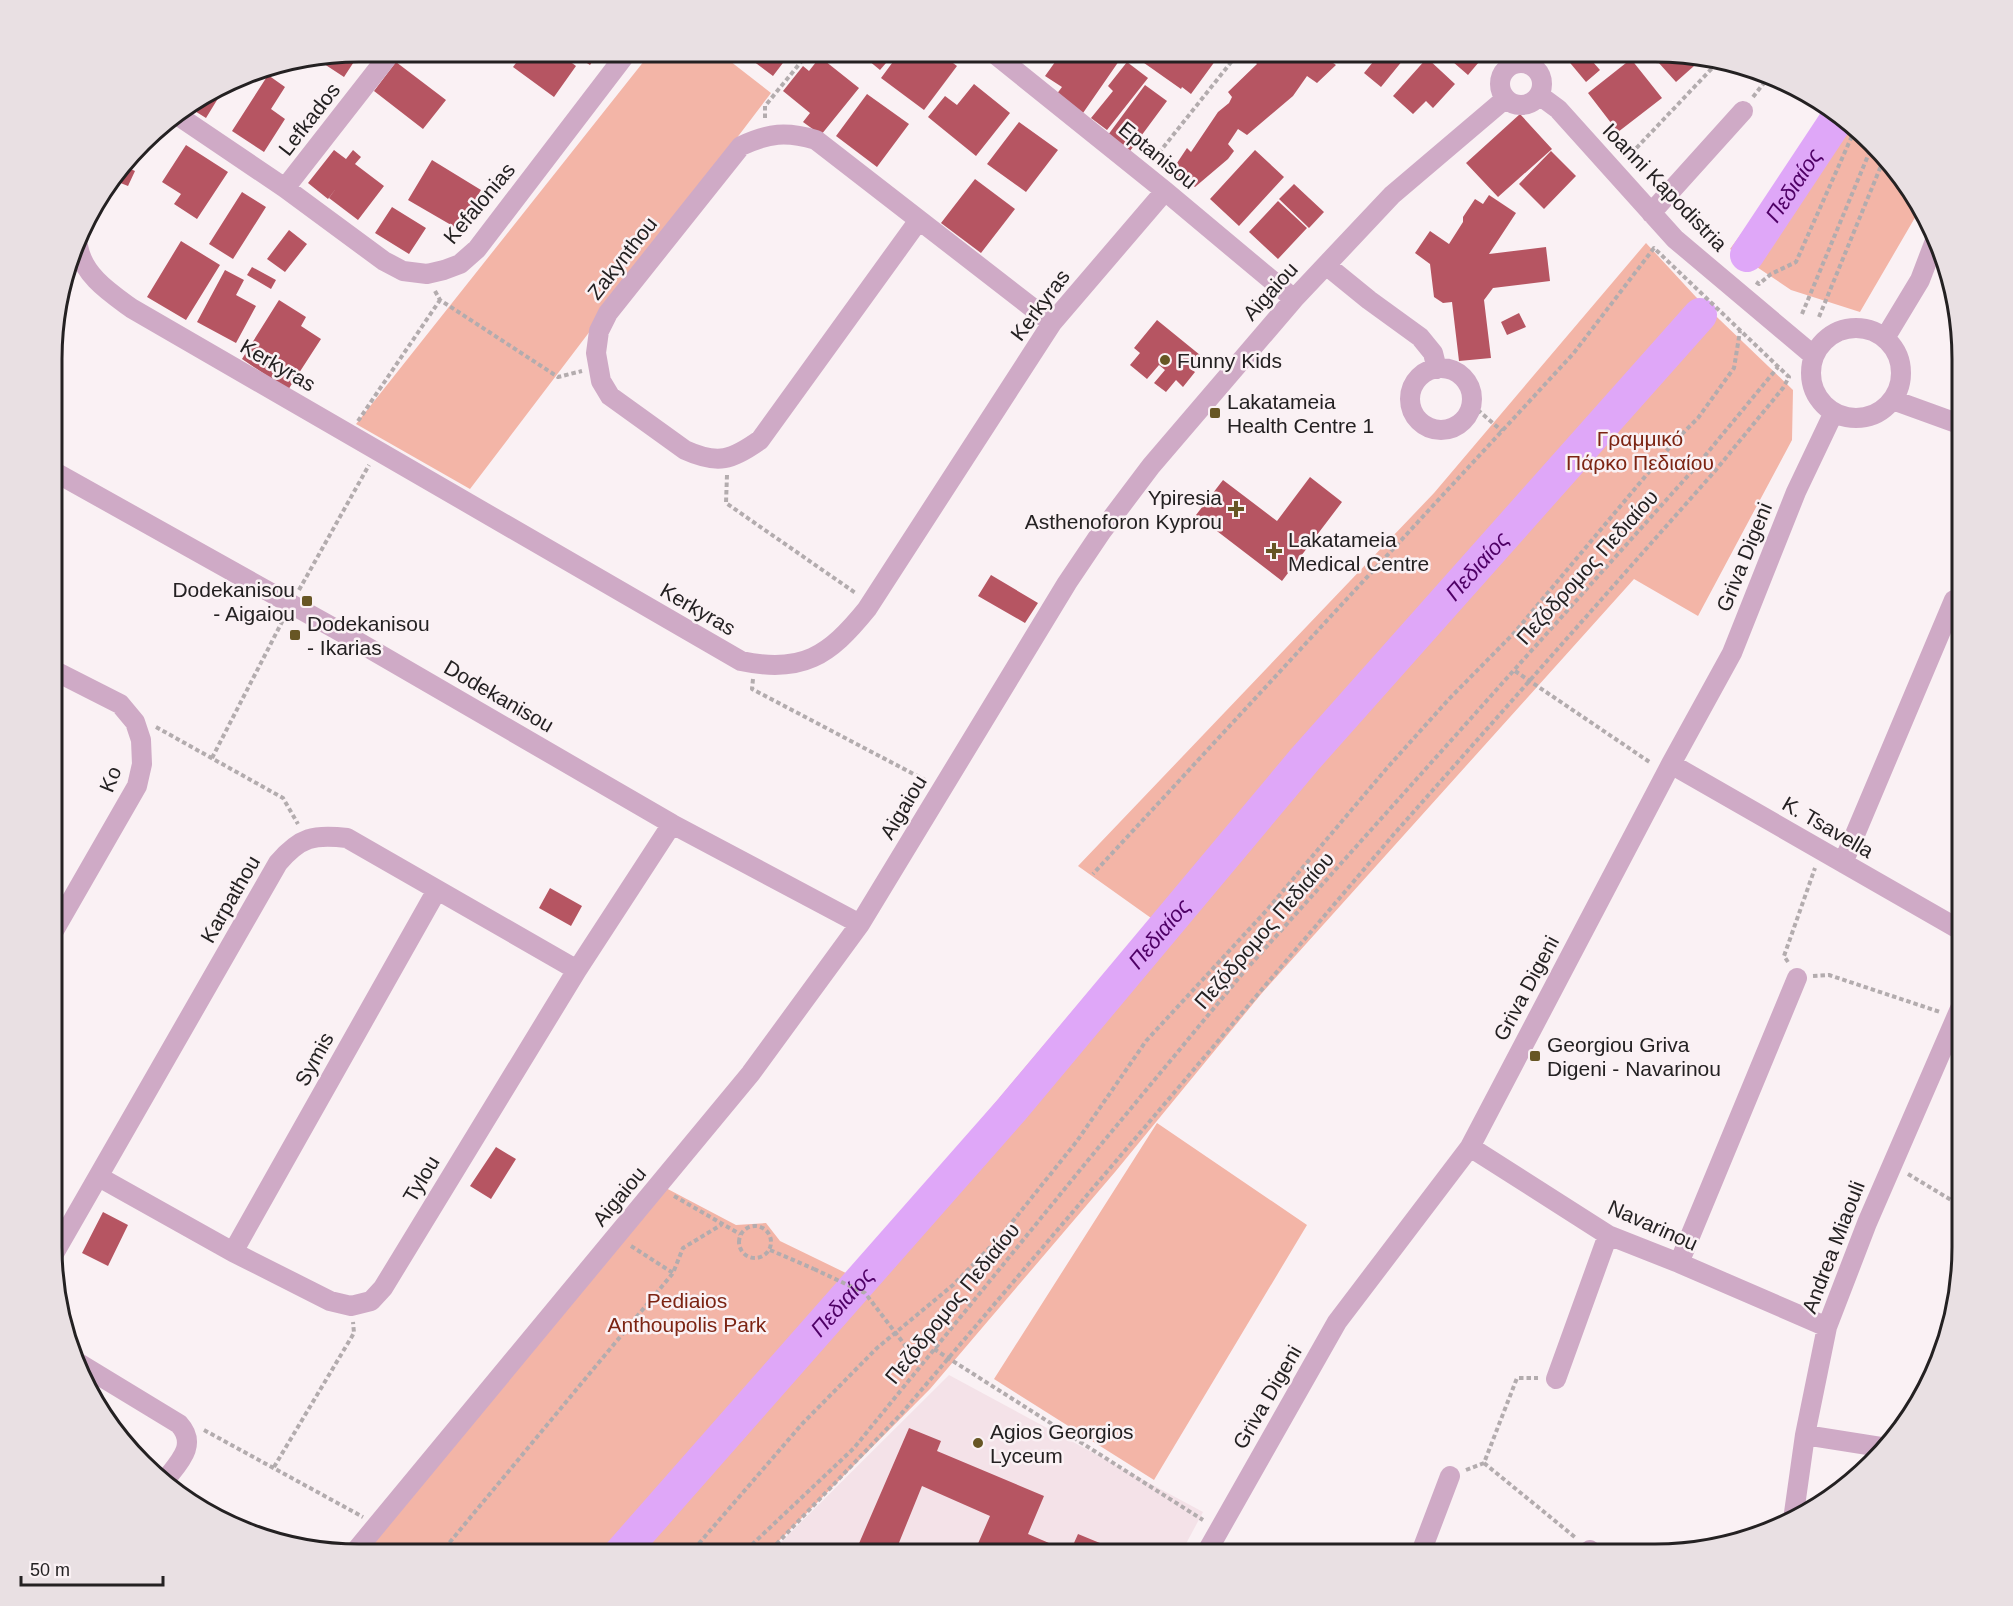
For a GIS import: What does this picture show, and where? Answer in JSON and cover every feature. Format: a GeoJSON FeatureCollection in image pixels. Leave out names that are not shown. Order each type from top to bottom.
{"type":"FeatureCollection","features":[{"type":"Feature","properties":{"kind":"street","name":"Lefkados"},"geometry":{"type":"LineString","coordinates":[[285,188],[383,62]]}},
{"type":"Feature","properties":{"kind":"street","name":"Kefalonias"},"geometry":{"type":"LineString","coordinates":[[183,119],[285,188],[384,261],[404,271],[427,274],[460,264],[477,249],[619,62]]}},
{"type":"Feature","properties":{"kind":"street","name":"Eptanisou"},"geometry":{"type":"LineString","coordinates":[[1005,62],[1165,191],[1293,299]]}},
{"type":"Feature","properties":{"kind":"street"},"geometry":{"type":"LineString","coordinates":[[1508,62],[1502,73],[1499,87],[1505,99],[1511,104],[1525,106],[1532,103],[1539,95],[1543,85],[1539,72],[1521,62]]}},
{"type":"Feature","properties":{"kind":"street","name":"Ioanni Kapodistria"},"geometry":{"type":"LineString","coordinates":[[1539,95],[1558,109],[1675,239],[1814,356]]}},
{"type":"Feature","properties":{"kind":"street","name":"Aigaiou"},"geometry":{"type":"LineString","coordinates":[[361,1544],[751,1073],[860,924],[1061,593],[1102,531],[1151,466],[1293,299],[1392,195],[1505,99]]}},
{"type":"Feature","properties":{"kind":"street"},"geometry":{"type":"LineString","coordinates":[[1651,213],[1743,111]]}},
{"type":"Feature","properties":{"kind":"street","name":"Zakynthou"},"geometry":{"type":"LineString","coordinates":[[919,220],[760,440],[740,454],[716,459],[685,450],[610,396],[601,381],[596,353],[599,331],[608,313],[741,146],[777,134],[797,134],[816,140],[1052,323]]}},
{"type":"Feature","properties":{"kind":"street","name":"Kerkyras"},"geometry":{"type":"LineString","coordinates":[[80,256],[100,285],[131,308],[741,661],[762,666],[780,666],[799,663],[818,655],[834,646],[851,629],[1052,323],[1165,191]]}},
{"type":"Feature","properties":{"kind":"street"},"geometry":{"type":"LineString","coordinates":[[1885,338],[1920,280],[1931,251]]}},
{"type":"Feature","properties":{"kind":"street"},"geometry":{"type":"LineString","coordinates":[[1326,265],[1420,337],[1433,353],[1437,369]]}},
{"type":"Feature","properties":{"kind":"street"},"geometry":{"type":"LineString","coordinates":[[1848,328],[1861,328],[1875,332],[1894,347],[1899,359],[1900,384],[1893,400],[1882,410],[1869,416],[1855,418],[1834,412],[1821,402],[1813,387],[1810,375],[1814,356],[1830,335],[1848,328]]}},
{"type":"Feature","properties":{"kind":"street"},"geometry":{"type":"LineString","coordinates":[[1437,369],[1456,372],[1470,386],[1472,405],[1463,422],[1454,428],[1433,429],[1423,425],[1415,417],[1411,407],[1410,396],[1419,377],[1428,371],[1437,369]]}},
{"type":"Feature","properties":{"kind":"street"},"geometry":{"type":"LineString","coordinates":[[1893,400],[1952,421]]}},
{"type":"Feature","properties":{"kind":"street","name":"Griva Digeni"},"geometry":{"type":"LineString","coordinates":[[1211,1544],[1337,1322],[1470,1147],[1732,652],[1796,492],[1834,412]]}},
{"type":"Feature","properties":{"kind":"street","name":"Dodekanisou"},"geometry":{"type":"LineString","coordinates":[[62,476],[341,632],[672,824],[860,924]]}},
{"type":"Feature","properties":{"kind":"street"},"geometry":{"type":"LineString","coordinates":[[1843,863],[1952,605]]}},
{"type":"Feature","properties":{"kind":"street"},"geometry":{"type":"LineString","coordinates":[[62,675],[120,704],[135,722]]}},
{"type":"Feature","properties":{"kind":"street","name":"Ko"},"geometry":{"type":"LineString","coordinates":[[62,917],[138,786],[142,764],[141,741],[135,722]]}},
{"type":"Feature","properties":{"kind":"street","name":"K. Tsavella"},"geometry":{"type":"LineString","coordinates":[[1669,769],[1821,850],[1952,925]]}},
{"type":"Feature","properties":{"kind":"street","name":"Tylou"},"geometry":{"type":"LineString","coordinates":[[351,1306],[371,1301],[383,1288],[577,970],[672,824]]}},
{"type":"Feature","properties":{"kind":"street"},"geometry":{"type":"LineString","coordinates":[[308,839],[325,835],[347,838],[577,970]]}},
{"type":"Feature","properties":{"kind":"street","name":"Karpathou"},"geometry":{"type":"LineString","coordinates":[[62,1235],[99,1177],[278,863],[290,848],[308,839]]}},
{"type":"Feature","properties":{"kind":"street","name":"Symis"},"geometry":{"type":"LineString","coordinates":[[233,1252],[437,891]]}},
{"type":"Feature","properties":{"kind":"street"},"geometry":{"type":"LineString","coordinates":[[1679,1263],[1797,978]]}},
{"type":"Feature","properties":{"kind":"street","name":"Andrea Miaouli"},"geometry":{"type":"LineString","coordinates":[[1794,1510],[1805,1435],[1827,1327],[1867,1223],[1952,1027]]}},
{"type":"Feature","properties":{"kind":"street","name":"Navarinou"},"geometry":{"type":"LineString","coordinates":[[1470,1147],[1608,1235],[1827,1327]]}},
{"type":"Feature","properties":{"kind":"street"},"geometry":{"type":"LineString","coordinates":[[99,1177],[233,1252],[330,1301],[351,1306]]}},
{"type":"Feature","properties":{"kind":"street"},"geometry":{"type":"LineString","coordinates":[[1556,1379],[1608,1235]]}},
{"type":"Feature","properties":{"kind":"street"},"geometry":{"type":"LineString","coordinates":[[87,1368],[179,1424],[185,1431],[188,1438],[184,1454],[169,1476]]}},
{"type":"Feature","properties":{"kind":"street"},"geometry":{"type":"LineString","coordinates":[[1805,1435],[1875,1446]]}},
{"type":"Feature","properties":{"kind":"street"},"geometry":{"type":"LineString","coordinates":[[1424,1544],[1450,1476]]}},
{"type":"Feature","properties":{"kind":"path"},"geometry":{"type":"LineString","coordinates":[[763,137],[765,106],[801,62]]}},
{"type":"Feature","properties":{"kind":"path"},"geometry":{"type":"LineString","coordinates":[[1143,173],[1231,62]]}},
{"type":"Feature","properties":{"kind":"path"},"geometry":{"type":"LineString","coordinates":[[1626,160],[1713,67]]}},
{"type":"Feature","properties":{"kind":"path"},"geometry":{"type":"LineString","coordinates":[[1743,111],[1764,83]]}},
{"type":"Feature","properties":{"kind":"path"},"geometry":{"type":"LineString","coordinates":[[1759,284],[1771,274],[1796,262],[1852,137]]}},
{"type":"Feature","properties":{"kind":"path"},"geometry":{"type":"LineString","coordinates":[[1802,314],[1869,153]]}},
{"type":"Feature","properties":{"kind":"path"},"geometry":{"type":"LineString","coordinates":[[1819,317],[1881,166]]}},
{"type":"Feature","properties":{"kind":"path"},"geometry":{"type":"LineString","coordinates":[[777,1544],[901,1414],[1394,834],[1716,471],[1783,388],[1789,377],[1654,248],[1573,354],[1093,874]]}},
{"type":"Feature","properties":{"kind":"path"},"geometry":{"type":"LineString","coordinates":[[427,274],[440,300],[558,376],[598,366]]}},
{"type":"Feature","properties":{"kind":"path"},"geometry":{"type":"LineString","coordinates":[[349,434],[440,300]]}},
{"type":"Feature","properties":{"kind":"path"},"geometry":{"type":"LineString","coordinates":[[698,1544],[802,1424],[877,1348],[953,1285],[1001,1236],[1077,1141],[1146,1041],[1266,911],[1387,768],[1449,699],[1515,632],[1674,442],[1698,418],[1734,368],[1740,330]]}},
{"type":"Feature","properties":{"kind":"path","name":"Πεζόδρομος Πεδιαίου"},"geometry":{"type":"LineString","coordinates":[[753,1544],[854,1448],[1243,973],[1694,469],[1778,367]]}},
{"type":"Feature","properties":{"kind":"path"},"geometry":{"type":"LineString","coordinates":[[1472,405],[1502,431]]}},
{"type":"Feature","properties":{"kind":"path"},"geometry":{"type":"LineString","coordinates":[[727,457],[726,502],[870,603]]}},
{"type":"Feature","properties":{"kind":"path"},"geometry":{"type":"LineString","coordinates":[[753,664],[752,689],[942,789]]}},
{"type":"Feature","properties":{"kind":"path"},"geometry":{"type":"LineString","coordinates":[[1515,671],[1669,769]]}},
{"type":"Feature","properties":{"kind":"path"},"geometry":{"type":"LineString","coordinates":[[135,722],[154,725],[283,798],[308,839]]}},
{"type":"Feature","properties":{"kind":"path"},"geometry":{"type":"LineString","coordinates":[[1821,850],[1784,956],[1797,978],[1829,975],[1952,1009]]}},
{"type":"Feature","properties":{"kind":"path"},"geometry":{"type":"LineString","coordinates":[[1892,1165],[1952,1201]]}},
{"type":"Feature","properties":{"kind":"path"},"geometry":{"type":"LineString","coordinates":[[658,1186],[721,1225],[740,1234]]}},
{"type":"Feature","properties":{"kind":"path"},"geometry":{"type":"LineString","coordinates":[[448,1544],[673,1273],[683,1248],[721,1225]]}},
{"type":"Feature","properties":{"kind":"path"},"geometry":{"type":"LineString","coordinates":[[758,1226],[767,1230],[772,1240],[770,1250],[763,1257],[752,1259],[743,1254],[738,1245],[740,1234],[747,1227],[758,1226]]}},
{"type":"Feature","properties":{"kind":"path"},"geometry":{"type":"LineString","coordinates":[[616,1236],[673,1273]]}},
{"type":"Feature","properties":{"kind":"path"},"geometry":{"type":"LineString","coordinates":[[770,1250],[865,1293],[921,1364]]}},
{"type":"Feature","properties":{"kind":"path"},"geometry":{"type":"LineString","coordinates":[[274,1467],[354,1333],[351,1306]]}},
{"type":"Feature","properties":{"kind":"path"},"geometry":{"type":"LineString","coordinates":[[934,1349],[1219,1530]]}},
{"type":"Feature","properties":{"kind":"path"},"geometry":{"type":"LineString","coordinates":[[1450,1476],[1484,1463],[1517,1378],[1556,1379]]}},
{"type":"Feature","properties":{"kind":"path"},"geometry":{"type":"LineString","coordinates":[[185,1431],[205,1429],[377,1525]]}},
{"type":"Feature","properties":{"kind":"path"},"geometry":{"type":"LineString","coordinates":[[1484,1463],[1580,1544]]}},
{"type":"Feature","properties":{"kind":"shaded area","name":"Agios Georgios Lyceum"},"geometry":{"type":"Polygon","coordinates":[[[949,1375],[1203,1512],[1186,1544],[779,1544],[949,1375]]]}},
{"type":"Feature","properties":{"kind":"green space"},"geometry":{"type":"Polygon","coordinates":[[[643,62],[731,62],[771,93],[470,489],[356,424],[643,62]]]}},
{"type":"Feature","properties":{"kind":"green space"},"geometry":{"type":"Polygon","coordinates":[[[1828,117],[1865,148],[1902,193],[1916,217],[1860,312],[1791,290],[1730,249],[1828,117]]]}},
{"type":"Feature","properties":{"kind":"green space","name":"Γραμμικό Πάρκο Πεδιαίου"},"geometry":{"type":"Polygon","coordinates":[[[1646,243],[1696,297],[1793,390],[1792,440],[1698,616],[1634,579],[1262,993],[1115,1172],[930,1389],[776,1544],[372,1544],[662,1186],[736,1225],[766,1223],[780,1241],[850,1275],[1151,918],[1078,866],[1434,493],[1646,243]]]}},
{"type":"Feature","properties":{"kind":"green space"},"geometry":{"type":"Polygon","coordinates":[[[1157,1123],[1307,1225],[1154,1480],[994,1379],[1157,1123]]]}},
{"type":"Feature","properties":{"kind":"building"},"geometry":{"type":"Polygon","coordinates":[[[354,62],[344,77],[323,64],[354,62]]]}},
{"type":"Feature","properties":{"kind":"building"},"geometry":{"type":"Polygon","coordinates":[[[396,62],[446,100],[423,129],[374,91],[396,62]]]}},
{"type":"Feature","properties":{"kind":"building"},"geometry":{"type":"Polygon","coordinates":[[[517,62],[571,62],[576,66],[554,97],[513,67],[517,62]]]}},
{"type":"Feature","properties":{"kind":"building"},"geometry":{"type":"Polygon","coordinates":[[[755,62],[784,62],[773,76],[755,62]]]}},
{"type":"Feature","properties":{"kind":"building"},"geometry":{"type":"Polygon","coordinates":[[[816,62],[826,62],[859,88],[821,135],[803,122],[810,113],[783,91],[803,66],[809,71],[816,62]]]}},
{"type":"Feature","properties":{"kind":"building"},"geometry":{"type":"Polygon","coordinates":[[[870,62],[887,62],[880,70],[870,62]]]}},
{"type":"Feature","properties":{"kind":"building"},"geometry":{"type":"Polygon","coordinates":[[[893,62],[952,62],[957,66],[924,110],[881,78],[893,62]]]}},
{"type":"Feature","properties":{"kind":"building"},"geometry":{"type":"Polygon","coordinates":[[[1055,62],[1118,62],[1083,113],[1056,95],[1062,87],[1045,76],[1055,62]]]}},
{"type":"Feature","properties":{"kind":"building"},"geometry":{"type":"Polygon","coordinates":[[[1127,62],[1148,78],[1107,130],[1091,118],[1113,91],[1108,86],[1127,62]]]}},
{"type":"Feature","properties":{"kind":"building"},"geometry":{"type":"Polygon","coordinates":[[[1143,62],[1214,62],[1191,94],[1182,87],[1181,89],[1143,62]]]}},
{"type":"Feature","properties":{"kind":"building"},"geometry":{"type":"Polygon","coordinates":[[[1255,62],[1332,62],[1336,65],[1317,83],[1307,76],[1293,96],[1247,135],[1238,129],[1228,144],[1234,151],[1228,159],[1195,187],[1171,172],[1187,148],[1191,152],[1218,112],[1229,103],[1232,97],[1228,92],[1257,64],[1255,62]]]}},
{"type":"Feature","properties":{"kind":"building"},"geometry":{"type":"Polygon","coordinates":[[[1373,62],[1401,62],[1381,87],[1364,73],[1373,62]]]}},
{"type":"Feature","properties":{"kind":"building"},"geometry":{"type":"Polygon","coordinates":[[[1423,62],[1431,62],[1455,84],[1433,108],[1426,101],[1413,114],[1393,96],[1423,62]]]}},
{"type":"Feature","properties":{"kind":"building"},"geometry":{"type":"Polygon","coordinates":[[[1453,62],[1479,62],[1468,75],[1453,62]]]}},
{"type":"Feature","properties":{"kind":"building"},"geometry":{"type":"Polygon","coordinates":[[[1569,62],[1593,62],[1600,70],[1586,82],[1569,62]]]}},
{"type":"Feature","properties":{"kind":"building"},"geometry":{"type":"Polygon","coordinates":[[[1627,62],[1633,62],[1662,98],[1618,132],[1588,93],[1627,62]]]}},
{"type":"Feature","properties":{"kind":"building"},"geometry":{"type":"Polygon","coordinates":[[[1658,62],[1696,64],[1676,82],[1658,62]]]}},
{"type":"Feature","properties":{"kind":"building"},"geometry":{"type":"Polygon","coordinates":[[[268,76],[285,87],[271,109],[285,119],[264,152],[232,131],[268,76]]]}},
{"type":"Feature","properties":{"kind":"building"},"geometry":{"type":"Polygon","coordinates":[[[974,84],[1010,113],[976,156],[928,117],[945,96],[957,105],[974,84]]]}},
{"type":"Feature","properties":{"kind":"building"},"geometry":{"type":"Polygon","coordinates":[[[1145,85],[1167,101],[1130,151],[1108,135],[1145,85]]]}},
{"type":"Feature","properties":{"kind":"building"},"geometry":{"type":"Polygon","coordinates":[[[867,94],[909,124],[877,167],[836,136],[867,94]]]}},
{"type":"Feature","properties":{"kind":"building"},"geometry":{"type":"Polygon","coordinates":[[[220,96],[206,118],[194,110],[220,96]]]}},
{"type":"Feature","properties":{"kind":"building"},"geometry":{"type":"Polygon","coordinates":[[[1520,114],[1552,149],[1498,197],[1466,163],[1520,114]]]}},
{"type":"Feature","properties":{"kind":"building"},"geometry":{"type":"Polygon","coordinates":[[[1019,122],[1058,150],[1026,192],[987,164],[1019,122]]]}},
{"type":"Feature","properties":{"kind":"building"},"geometry":{"type":"Polygon","coordinates":[[[186,145],[228,172],[197,219],[174,204],[181,194],[162,182],[186,145]]]}},
{"type":"Feature","properties":{"kind":"building"},"geometry":{"type":"Polygon","coordinates":[[[334,150],[346,159],[353,150],[361,157],[355,164],[384,186],[358,220],[329,198],[337,187],[328,199],[308,183],[334,150]]]}},
{"type":"Feature","properties":{"kind":"building"},"geometry":{"type":"Polygon","coordinates":[[[1255,150],[1284,177],[1239,226],[1210,199],[1255,150]]]}},
{"type":"Feature","properties":{"kind":"building"},"geometry":{"type":"Polygon","coordinates":[[[1551,151],[1576,176],[1544,209],[1519,184],[1551,151]]]}},
{"type":"Feature","properties":{"kind":"building"},"geometry":{"type":"Polygon","coordinates":[[[432,160],[481,190],[458,229],[408,200],[432,160]]]}},
{"type":"Feature","properties":{"kind":"building"},"geometry":{"type":"Polygon","coordinates":[[[130,169],[135,171],[128,186],[119,183],[130,169]]]}},
{"type":"Feature","properties":{"kind":"building"},"geometry":{"type":"Polygon","coordinates":[[[975,179],[1015,209],[981,253],[941,223],[975,179]]]}},
{"type":"Feature","properties":{"kind":"building"},"geometry":{"type":"Polygon","coordinates":[[[1294,184],[1324,212],[1309,228],[1279,199],[1294,184]]]}},
{"type":"Feature","properties":{"kind":"building"},"geometry":{"type":"Polygon","coordinates":[[[242,192],[266,207],[233,259],[209,244],[242,192]]]}},
{"type":"Feature","properties":{"kind":"building"},"geometry":{"type":"Polygon","coordinates":[[[1489,195],[1516,213],[1489,254],[1546,247],[1550,281],[1493,288],[1484,300],[1491,358],[1459,361],[1452,302],[1443,303],[1434,297],[1430,264],[1415,253],[1430,231],[1449,244],[1475,199],[1483,204],[1489,195]]]}},
{"type":"Feature","properties":{"kind":"building"},"geometry":{"type":"Polygon","coordinates":[[[1278,201],[1307,228],[1278,259],[1249,232],[1278,201]]]}},
{"type":"Feature","properties":{"kind":"building"},"geometry":{"type":"Polygon","coordinates":[[[392,207],[426,228],[409,254],[375,233],[392,207]]]}},
{"type":"Feature","properties":{"kind":"building"},"geometry":{"type":"Polygon","coordinates":[[[289,230],[307,244],[285,272],[267,259],[289,230]]]}},
{"type":"Feature","properties":{"kind":"building"},"geometry":{"type":"Polygon","coordinates":[[[181,241],[220,265],[186,320],[147,297],[181,241]]]}},
{"type":"Feature","properties":{"kind":"building"},"geometry":{"type":"Polygon","coordinates":[[[252,267],[276,280],[271,289],[247,275],[252,267]]]}},
{"type":"Feature","properties":{"kind":"building"},"geometry":{"type":"Polygon","coordinates":[[[225,270],[244,280],[236,295],[256,306],[236,343],[197,322],[225,270]]]}},
{"type":"Feature","properties":{"kind":"building"},"geometry":{"type":"Polygon","coordinates":[[[279,300],[306,317],[301,326],[321,339],[288,390],[242,359],[279,300]]]}},
{"type":"Feature","properties":{"kind":"building"},"geometry":{"type":"Polygon","coordinates":[[[1519,313],[1526,327],[1507,335],[1501,322],[1519,313]]]}},
{"type":"Feature","properties":{"kind":"building","name":"Funny Kids"},"geometry":{"type":"Polygon","coordinates":[[[1157,320],[1200,355],[1189,368],[1195,372],[1183,387],[1176,380],[1166,392],[1154,383],[1165,370],[1159,365],[1147,379],[1130,365],[1140,353],[1134,348],[1157,320]]]}},
{"type":"Feature","properties":{"kind":"building","name":"Lakatameia Medical Centre"},"geometry":{"type":"Polygon","coordinates":[[[1310,477],[1342,502],[1282,581],[1196,515],[1223,480],[1277,521],[1310,477]]]}},
{"type":"Feature","properties":{"kind":"building"},"geometry":{"type":"Polygon","coordinates":[[[991,575],[1038,603],[1025,623],[978,596],[991,575]]]}},
{"type":"Feature","properties":{"kind":"building"},"geometry":{"type":"Polygon","coordinates":[[[550,888],[582,906],[571,926],[539,908],[550,888]]]}},
{"type":"Feature","properties":{"kind":"building"},"geometry":{"type":"Polygon","coordinates":[[[496,1147],[516,1159],[491,1199],[470,1186],[496,1147]]]}},
{"type":"Feature","properties":{"kind":"building"},"geometry":{"type":"Polygon","coordinates":[[[103,1212],[128,1225],[108,1266],[82,1253],[103,1212]]]}},
{"type":"Feature","properties":{"kind":"building"},"geometry":{"type":"Polygon","coordinates":[[[909,1428],[941,1441],[937,1451],[1044,1496],[1028,1534],[1051,1544],[978,1544],[990,1516],[922,1486],[898,1544],[859,1544],[909,1428]]]}},
{"type":"Feature","properties":{"kind":"building"},"geometry":{"type":"Polygon","coordinates":[[[1078,1534],[1102,1544],[1074,1544],[1078,1534]]]}},
{"type":"Feature","properties":{"kind":"waterway","name":"Πεδιαίος"},"geometry":{"type":"LineString","coordinates":[[1747,255],[1835,123]]}},
{"type":"Feature","properties":{"kind":"waterway","name":"Πεδιαίος"},"geometry":{"type":"LineString","coordinates":[[629,1544],[1012,1109],[1305,759],[1700,315]]}},
{"type":"Feature","properties":{"kind":"place","name":"Funny Kids"},"geometry":{"type":"Point","coordinates":[1165,360]}},
{"type":"Feature","properties":{"kind":"place","name":"Lakatameia Health Centre 1"},"geometry":{"type":"Point","coordinates":[1215,413]}},
{"type":"Feature","properties":{"kind":"place","name":"Ypiresia Asthenoforon Kyprou"},"geometry":{"type":"Point","coordinates":[1236,509]}},
{"type":"Feature","properties":{"kind":"place","name":"Lakatameia Medical Centre"},"geometry":{"type":"Point","coordinates":[1274,551]}},
{"type":"Feature","properties":{"kind":"place","name":"Dodekanisou - Aigaiou"},"geometry":{"type":"Point","coordinates":[307,601]}},
{"type":"Feature","properties":{"kind":"place","name":"Dodekanisou - Ikarias"},"geometry":{"type":"Point","coordinates":[295,635]}},
{"type":"Feature","properties":{"kind":"place","name":"Georgiou Griva Digeni - Navarinou"},"geometry":{"type":"Point","coordinates":[1535,1056]}},
{"type":"Feature","properties":{"kind":"place","name":"Agios Georgios Lyceum"},"geometry":{"type":"Point","coordinates":[978,1443]}},
{"type":"Feature","properties":{"kind":"park label","name":"Pediaios Anthoupolis Park"},"geometry":{"type":"Point","coordinates":[687,1312]}}]}
